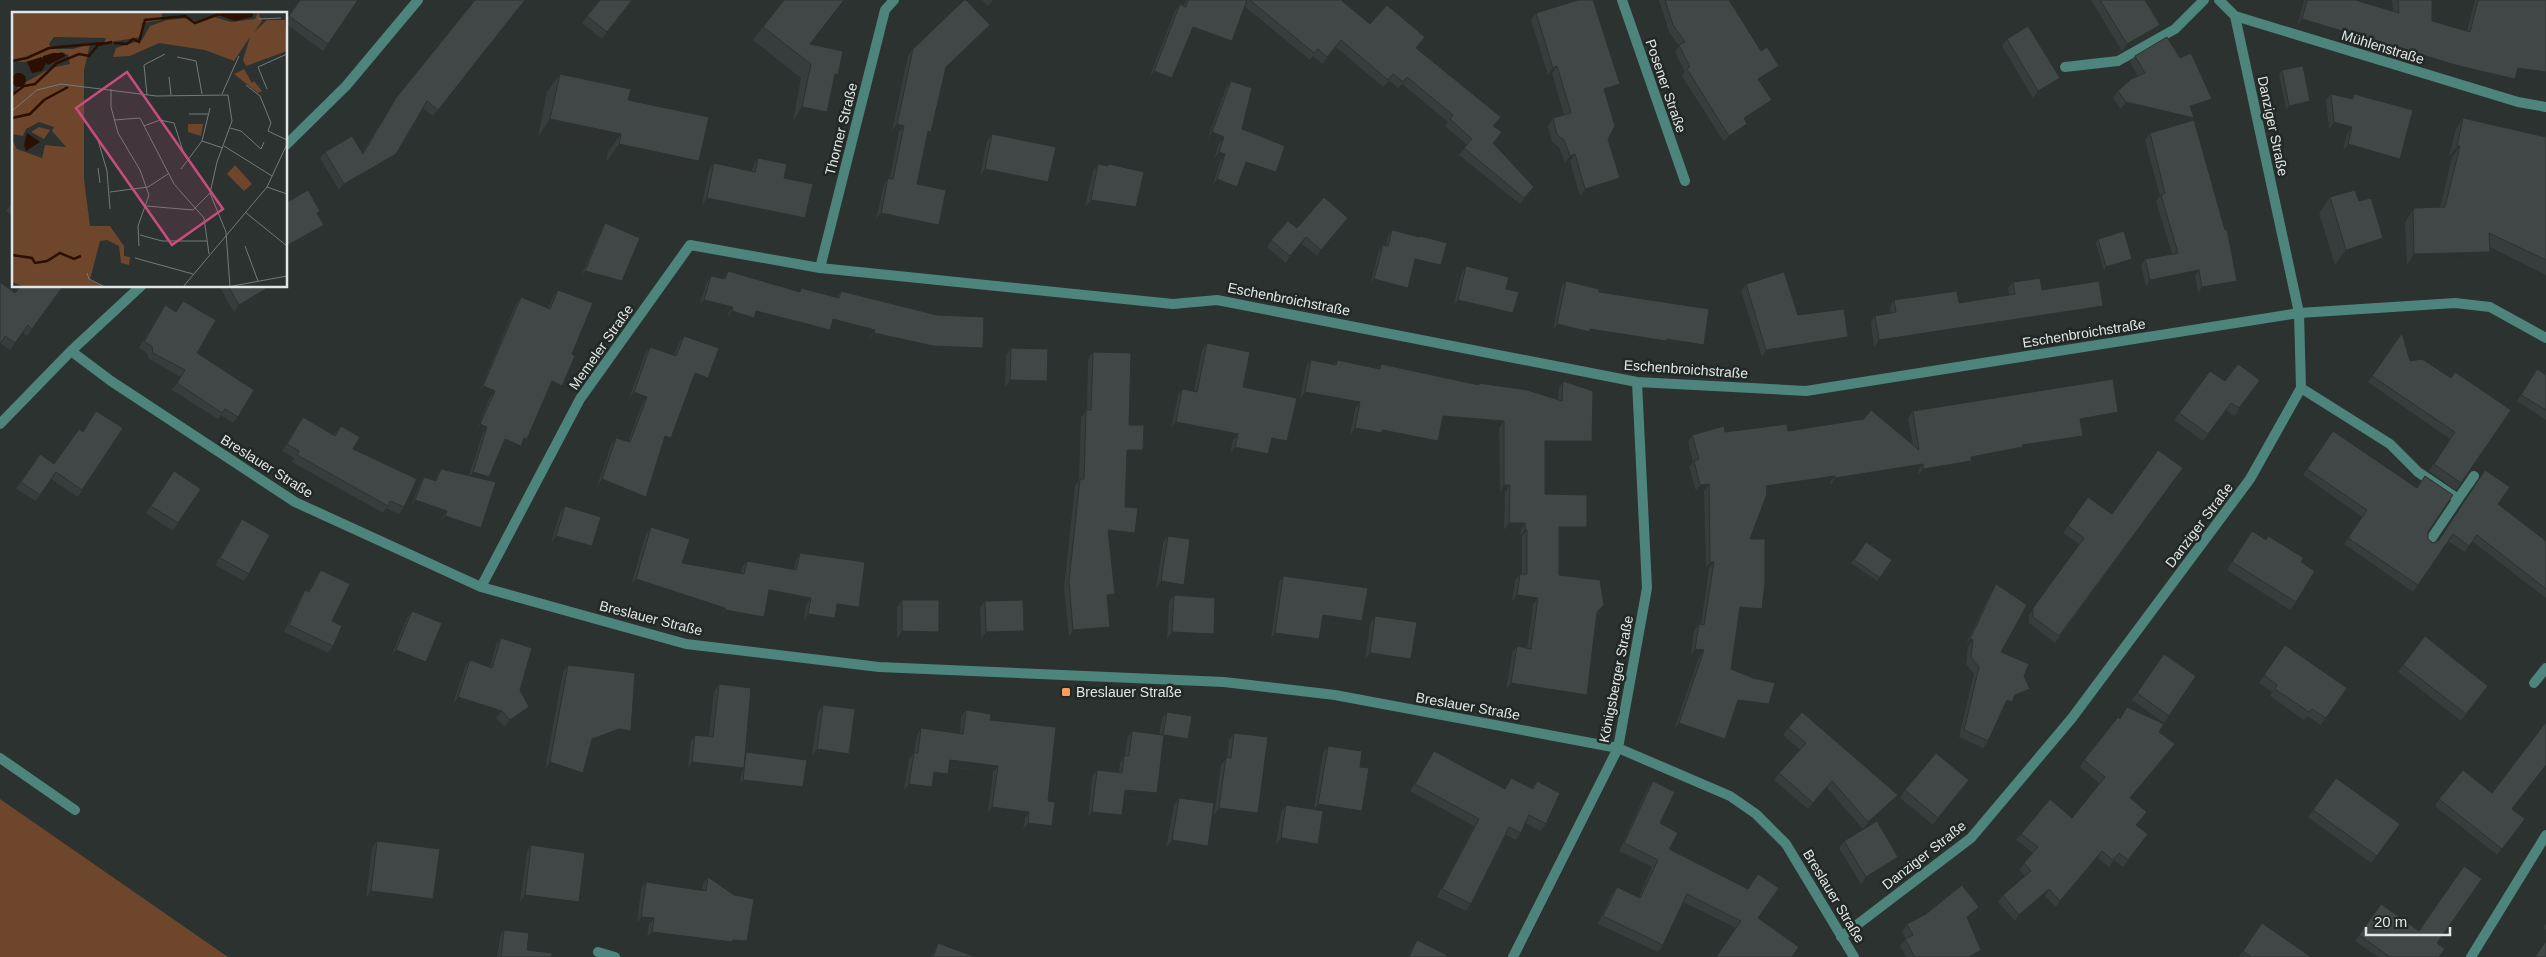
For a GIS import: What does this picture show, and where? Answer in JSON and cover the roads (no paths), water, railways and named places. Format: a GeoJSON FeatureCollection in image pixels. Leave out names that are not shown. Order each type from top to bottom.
{"type":"FeatureCollection","features":[{"type":"Feature","properties":{"kind":"street"},"geometry":{"type":"LineString","coordinates":[[288,143],[346,86],[418,0]]}},
{"type":"Feature","properties":{"kind":"street","name":"Thorner Straße"},"geometry":{"type":"LineString","coordinates":[[820,268],[885,10],[894,0]]}},
{"type":"Feature","properties":{"kind":"street","name":"Posener Straße"},"geometry":{"type":"LineString","coordinates":[[1622,0],[1685,181]]}},
{"type":"Feature","properties":{"kind":"street"},"geometry":{"type":"LineString","coordinates":[[2065,66],[2118,61],[2175,29],[2204,0]]}},
{"type":"Feature","properties":{"kind":"street"},"geometry":{"type":"LineString","coordinates":[[2220,0],[2234,16]]}},
{"type":"Feature","properties":{"kind":"street","name":"Mühlenstraße"},"geometry":{"type":"LineString","coordinates":[[2234,16],[2518,102],[2546,107]]}},
{"type":"Feature","properties":{"kind":"street","name":"Danziger Straße"},"geometry":{"type":"LineString","coordinates":[[1841,937],[1971,838],[1990,816],[2072,718],[2250,479],[2301,388],[2299,313],[2234,16]]}},
{"type":"Feature","properties":{"kind":"street","name":"Memeler Straße"},"geometry":{"type":"LineString","coordinates":[[481,587],[580,399],[690,245],[820,268]]}},
{"type":"Feature","properties":{"kind":"street","name":"Eschenbroichstraße"},"geometry":{"type":"LineString","coordinates":[[820,268],[1173,304],[1217,300],[1637,382],[1806,391],[2299,313],[2455,303],[2490,308],[2546,338]]}},
{"type":"Feature","properties":{"kind":"street"},"geometry":{"type":"LineString","coordinates":[[0,424],[71,351],[139,288]]}},
{"type":"Feature","properties":{"kind":"street","name":"Breslauer Straße"},"geometry":{"type":"LineString","coordinates":[[71,351],[111,381],[295,502],[481,587],[686,644],[879,667],[1233,684],[1335,696],[1618,748],[1730,796],[1756,814],[1786,844],[1854,957]]}},
{"type":"Feature","properties":{"kind":"street","name":"Königsberger Straße"},"geometry":{"type":"LineString","coordinates":[[1513,957],[1618,748],[1647,588],[1637,382]]}},
{"type":"Feature","properties":{"kind":"street"},"geometry":{"type":"LineString","coordinates":[[2301,388],[2390,444],[2418,472],[2458,499]]}},
{"type":"Feature","properties":{"kind":"street"},"geometry":{"type":"LineString","coordinates":[[2429,542],[2474,476]]}},
{"type":"Feature","properties":{"kind":"street"},"geometry":{"type":"LineString","coordinates":[[2534,683],[2546,668]]}},
{"type":"Feature","properties":{"kind":"street"},"geometry":{"type":"LineString","coordinates":[[0,758],[75,810]]}},
{"type":"Feature","properties":{"kind":"street"},"geometry":{"type":"LineString","coordinates":[[2471,957],[2546,835]]}},
{"type":"Feature","properties":{"kind":"street"},"geometry":{"type":"LineString","coordinates":[[598,952],[615,957]]}},
{"type":"Feature","properties":{"kind":"place","name":"Breslauer Straße"},"geometry":{"type":"Point","coordinates":[1066,692]}}]}
